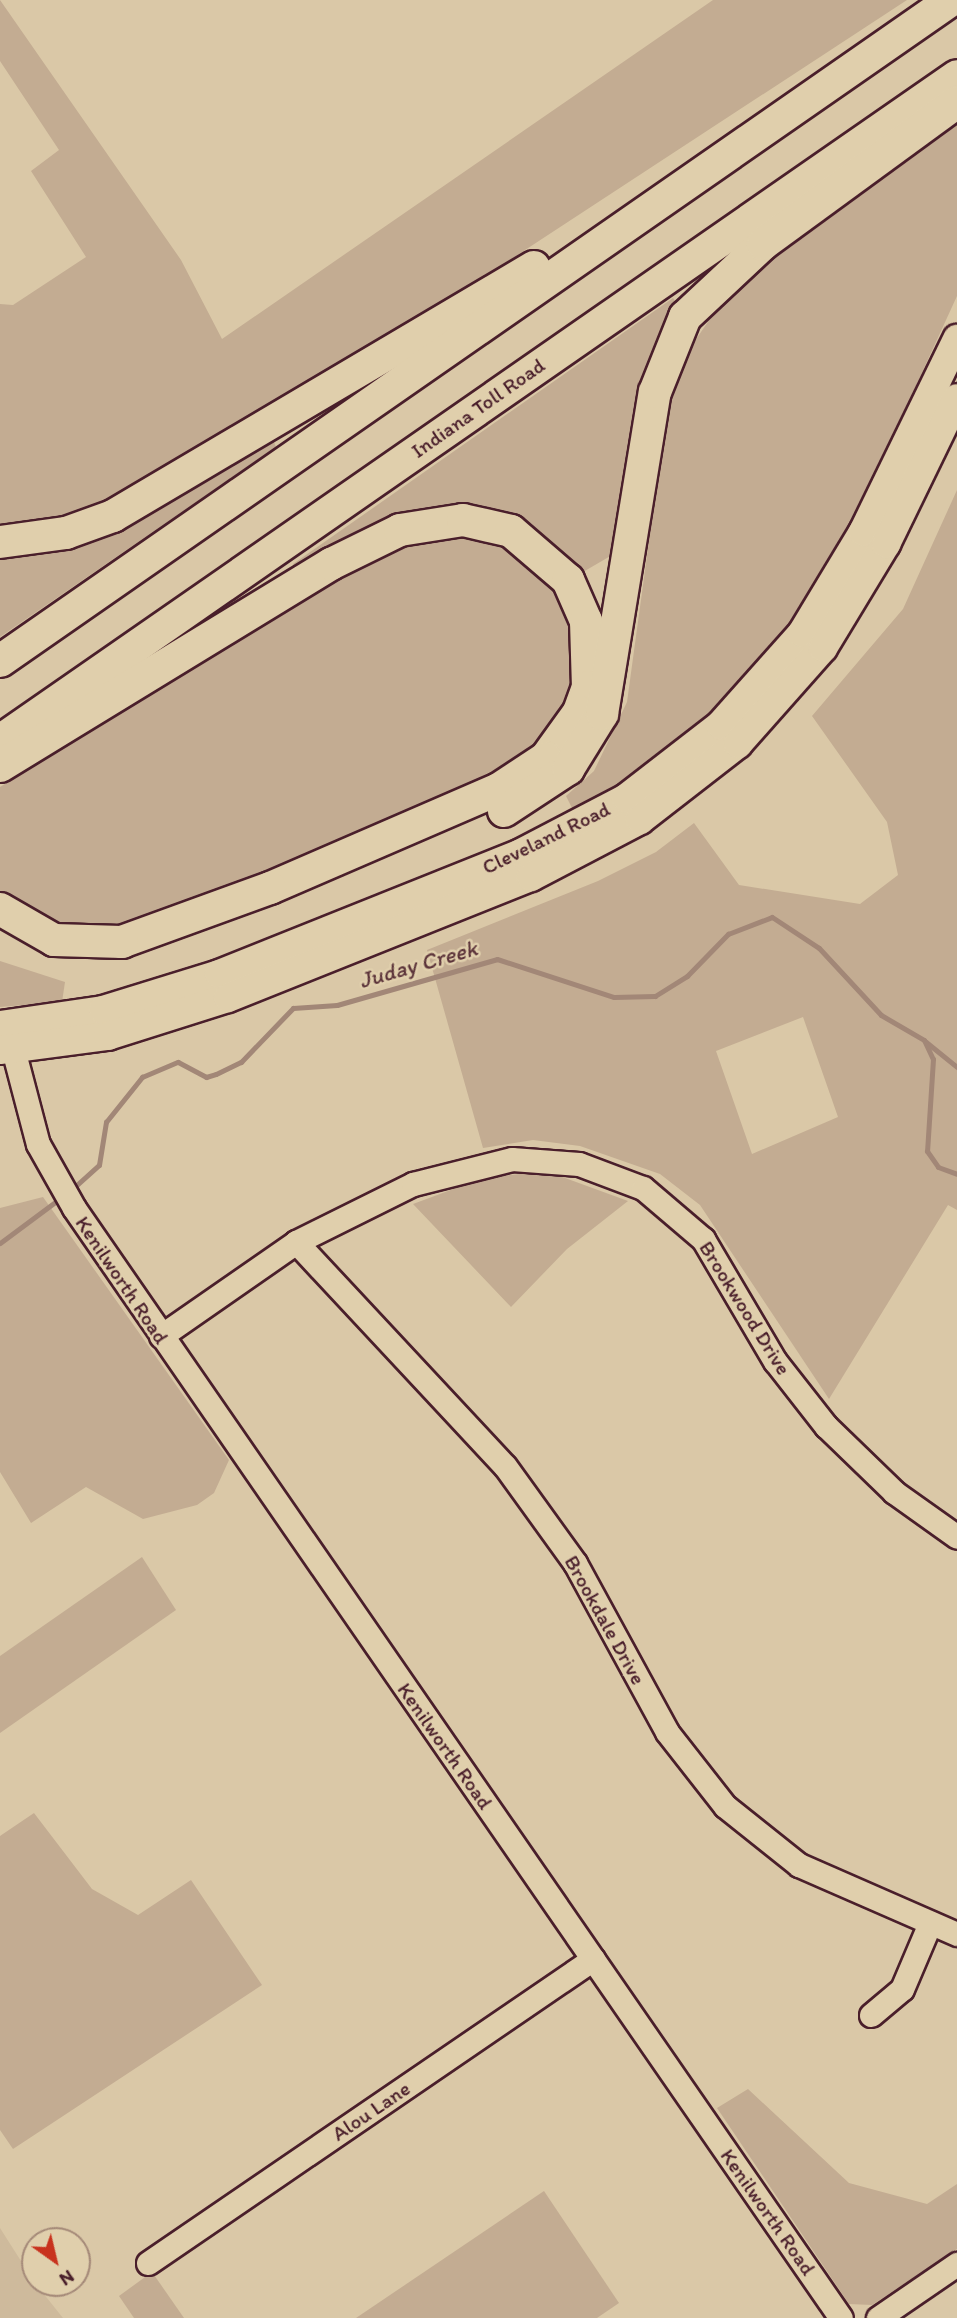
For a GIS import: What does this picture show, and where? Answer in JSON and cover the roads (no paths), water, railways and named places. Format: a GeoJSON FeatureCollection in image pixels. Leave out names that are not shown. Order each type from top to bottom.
{"type":"FeatureCollection","features":[{"type":"Feature","properties":{"kind":"highway"},"geometry":{"type":"LineString","coordinates":[[0,661],[951,0]]}},
{"type":"Feature","properties":{"kind":"highway","name":"Indiana Toll Road"},"geometry":{"type":"LineString","coordinates":[[0,741],[957,76]]}},
{"type":"Feature","properties":{"kind":"highway"},"geometry":{"type":"LineString","coordinates":[[0,935],[35,954],[83,966],[154,954],[501,813],[568,769],[591,740],[612,682],[655,391],[685,317],[763,244],[957,102]]}},
{"type":"Feature","properties":{"kind":"highway"},"geometry":{"type":"LineString","coordinates":[[0,542],[66,533],[168,486],[772,124]]}},
{"type":"Feature","properties":{"kind":"highway"},"geometry":{"type":"LineString","coordinates":[[0,766],[331,564],[411,528],[463,520],[511,531],[568,580],[586,621],[588,687],[579,712],[546,758],[499,789],[281,884],[122,942],[54,940],[0,909]]}},
{"type":"Feature","properties":{"kind":"main road","name":"Cleveland Road"},"geometry":{"type":"LineString","coordinates":[[4,1041],[219,974],[521,853],[626,799],[720,725],[802,633],[863,532],[957,339]]}},
{"type":"Feature","properties":{"kind":"main road","name":"Cleveland Road"},"geometry":{"type":"LineString","coordinates":[[4,1041],[108,1036],[228,998],[531,877],[640,820],[738,744],[823,648],[886,544],[957,398]]}},
{"type":"Feature","properties":{"kind":"street","name":"Kenilworth Road"},"geometry":{"type":"LineString","coordinates":[[4,1041],[31,1125],[51,1173],[160,1336],[841,2318]]}},
{"type":"Feature","properties":{"kind":"street","name":"Brookwood Drive"},"geometry":{"type":"LineString","coordinates":[[160,1336],[296,1242],[413,1184],[512,1159],[579,1164],[643,1188],[704,1239],[775,1361],[826,1426],[894,1492],[957,1537]]}},
{"type":"Feature","properties":{"kind":"street","name":"Brookdale Drive"},"geometry":{"type":"LineString","coordinates":[[296,1242],[505,1466],[575,1563],[667,1732],[725,1806],[799,1865],[957,1934]]}},
{"type":"Feature","properties":{"kind":"street"},"geometry":{"type":"LineString","coordinates":[[870,2015],[902,1989],[930,1923]]}},
{"type":"Feature","properties":{"kind":"street","name":"Alou Lane"},"geometry":{"type":"LineString","coordinates":[[148,2263],[593,1959]]}},
{"type":"Feature","properties":{"kind":"street"},"geometry":{"type":"LineString","coordinates":[[878,2318],[957,2264]]}},
{"type":"Feature","properties":{"kind":"waterway","name":"Juday Creek"},"geometry":{"type":"LineString","coordinates":[[70,1191],[99,1165],[106,1122],[142,1077],[178,1062],[206,1077],[216,1074],[241,1062],[293,1008],[337,1005],[497,959],[614,997],[655,996],[687,976],[728,934],[772,917],[819,948],[881,1015],[924,1040],[933,1059],[927,1151],[938,1167],[957,1174]]}},
{"type":"Feature","properties":{"kind":"waterway","name":"Juday Creek"},"geometry":{"type":"LineString","coordinates":[[926,1042],[957,1067]]}},
{"type":"Feature","properties":{"kind":"waterway","name":"Juday Creek"},"geometry":{"type":"LineString","coordinates":[[0,1243],[62,1197]]}}]}
